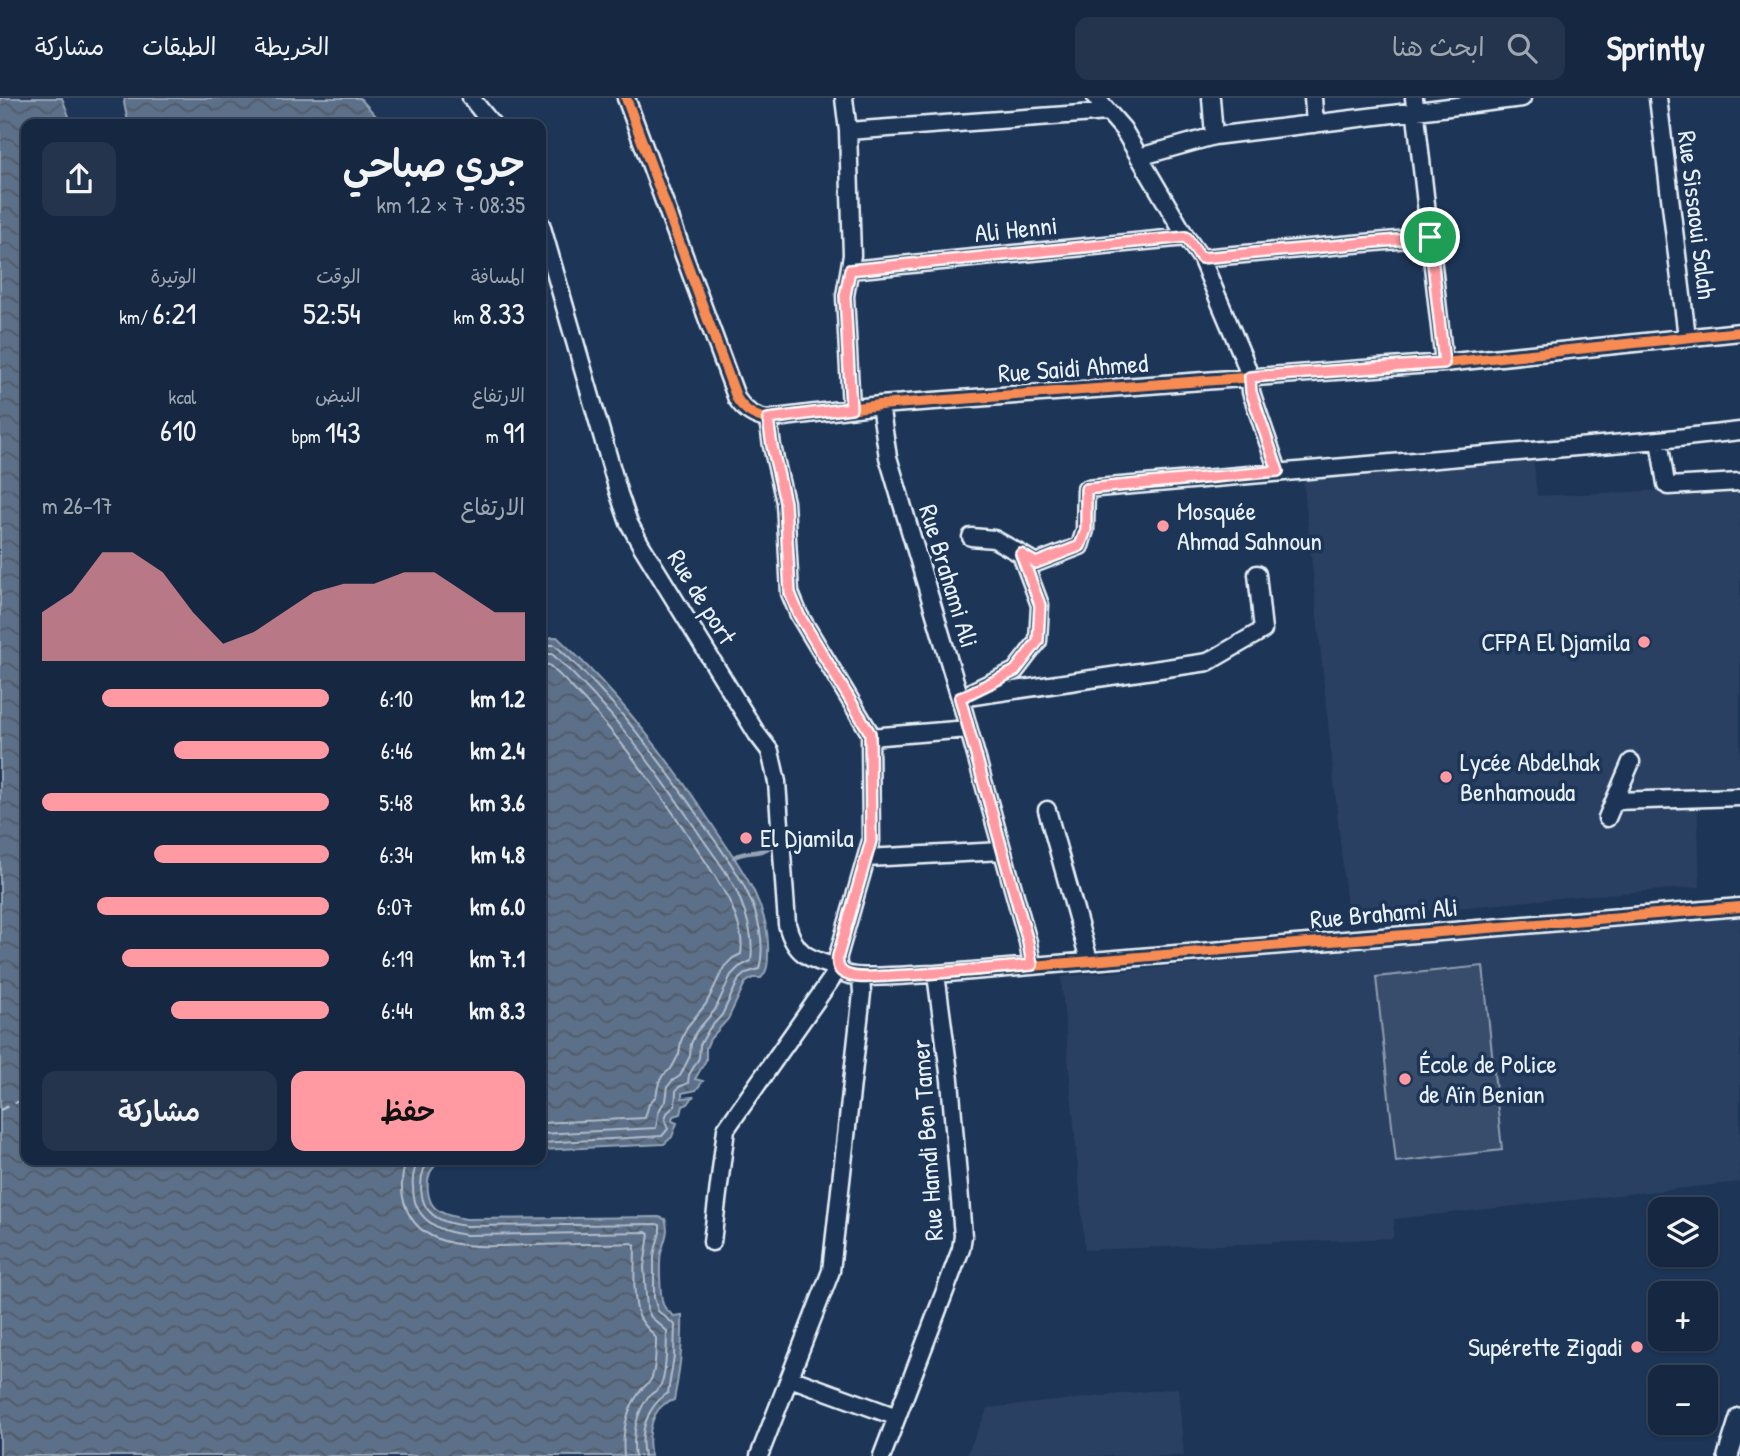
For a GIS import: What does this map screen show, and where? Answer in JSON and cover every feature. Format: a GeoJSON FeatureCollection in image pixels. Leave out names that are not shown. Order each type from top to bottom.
{"type":"FeatureCollection","features":[{"type":"Feature","properties":{"kind":"main road"},"geometry":{"type":"LineString","coordinates":[[1728,1456],[1740,1418]]}},
{"type":"Feature","properties":{"kind":"street"},"geometry":{"type":"LineString","coordinates":[[471,98],[488,119]]}},
{"type":"Feature","properties":{"kind":"street"},"geometry":{"type":"LineString","coordinates":[[626,98],[737,399],[753,415],[768,419],[785,502],[790,593],[799,615],[870,733],[871,841],[838,956],[839,968],[726,1129],[712,1242]]}},
{"type":"Feature","properties":{"kind":"street"},"geometry":{"type":"LineString","coordinates":[[844,98],[848,131],[852,255],[845,296],[851,408]]}},
{"type":"Feature","properties":{"kind":"street"},"geometry":{"type":"LineString","coordinates":[[1096,98],[1123,129],[1201,258],[1243,357],[1250,377],[1251,392],[1278,471]]}},
{"type":"Feature","properties":{"kind":"street"},"geometry":{"type":"LineString","coordinates":[[1211,98],[1214,136]]}},
{"type":"Feature","properties":{"kind":"street"},"geometry":{"type":"LineString","coordinates":[[1313,98],[1315,124]]}},
{"type":"Feature","properties":{"kind":"street"},"geometry":{"type":"LineString","coordinates":[[1139,157],[1214,136],[1315,124],[1414,104],[1522,98]]}},
{"type":"Feature","properties":{"kind":"street","name":"Rue Sissaoui Salah"},"geometry":{"type":"LineString","coordinates":[[1658,98],[1687,337]]}},
{"type":"Feature","properties":{"kind":"street"},"geometry":{"type":"LineString","coordinates":[[1414,104],[1444,363]]}},
{"type":"Feature","properties":{"kind":"street"},"geometry":{"type":"LineString","coordinates":[[848,131],[1108,112]]}},
{"type":"Feature","properties":{"kind":"street","name":"Ali Henni"},"geometry":{"type":"LineString","coordinates":[[850,270],[1186,237]]}},
{"type":"Feature","properties":{"kind":"street"},"geometry":{"type":"LineString","coordinates":[[1201,258],[1430,237]]}},
{"type":"Feature","properties":{"kind":"street","name":"Rue de port"},"geometry":{"type":"LineString","coordinates":[[546,241],[629,523],[769,751],[777,782],[789,934],[794,944],[810,959],[839,968],[847,975],[860,977]]}},
{"type":"Feature","properties":{"kind":"street","name":"Rue Saidi Ahmed"},"geometry":{"type":"LineString","coordinates":[[768,419],[880,405],[1444,363],[1740,332]]}},
{"type":"Feature","properties":{"kind":"street","name":"Rue Brahami Ali"},"geometry":{"type":"LineString","coordinates":[[880,405],[888,457],[960,698],[1028,942],[1032,965],[1740,907]]}},
{"type":"Feature","properties":{"kind":"street"},"geometry":{"type":"LineString","coordinates":[[971,537],[994,538],[1036,563],[1080,546],[1086,530],[1086,489],[1740,431]]}},
{"type":"Feature","properties":{"kind":"street"},"geometry":{"type":"LineString","coordinates":[[1659,440],[1668,486],[1740,482]]}},
{"type":"Feature","properties":{"kind":"street"},"geometry":{"type":"LineString","coordinates":[[960,698],[1015,671],[1038,641],[1040,605],[1021,554]]}},
{"type":"Feature","properties":{"kind":"street"},"geometry":{"type":"LineString","coordinates":[[960,698],[1208,662],[1263,630],[1257,574]]}},
{"type":"Feature","properties":{"kind":"street"},"geometry":{"type":"LineString","coordinates":[[870,737],[968,729]]}},
{"type":"Feature","properties":{"kind":"street"},"geometry":{"type":"LineString","coordinates":[[1607,818],[1631,762]]}},
{"type":"Feature","properties":{"kind":"street"},"geometry":{"type":"LineString","coordinates":[[1615,801],[1740,797]]}},
{"type":"Feature","properties":{"kind":"street"},"geometry":{"type":"LineString","coordinates":[[1047,810],[1089,960]]}},
{"type":"Feature","properties":{"kind":"street"},"geometry":{"type":"LineString","coordinates":[[866,858],[1002,851]]}},
{"type":"Feature","properties":{"kind":"street"},"geometry":{"type":"LineString","coordinates":[[759,1456],[831,1271],[862,993],[860,977],[936,974],[1032,965]]}},
{"type":"Feature","properties":{"kind":"street","name":"Rue Hamdi Ben Tamer"},"geometry":{"type":"LineString","coordinates":[[882,1456],[961,1249],[950,1080],[936,974]]}},
{"type":"Feature","properties":{"kind":"street"},"geometry":{"type":"LineString","coordinates":[[790,1377],[897,1417]]}},
{"type":"Feature","properties":{"kind":"shaded area"},"geometry":{"type":"Polygon","coordinates":[[[1533,455],[1537,496],[1740,487],[1740,787],[1697,789],[1700,887],[1348,919],[1303,477],[1533,455]]]}},
{"type":"Feature","properties":{"kind":"shaded area","name":"École de Police de Aïn Benian"},"geometry":{"type":"Polygon","coordinates":[[[1740,917],[1740,1182],[1394,1219],[1393,1238],[1085,1250],[1061,977],[1740,917]]]}},
{"type":"Feature","properties":{"kind":"shaded area"},"geometry":{"type":"Polygon","coordinates":[[[1483,966],[1502,1150],[1396,1162],[1376,977],[1483,966]]]}},
{"type":"Feature","properties":{"kind":"shaded area"},"geometry":{"type":"Polygon","coordinates":[[[1178,1388],[1184,1456],[966,1456],[988,1408],[1178,1388]]]}},
{"type":"Feature","properties":{"kind":"water"},"geometry":{"type":"Polygon","coordinates":[[[0,98],[62,98],[70,119],[21,119],[21,1165],[436,1165],[428,1181],[429,1195],[437,1210],[453,1216],[466,1219],[659,1217],[665,1219],[667,1232],[660,1263],[661,1294],[668,1311],[674,1316],[682,1315],[681,1347],[674,1400],[659,1409],[652,1422],[649,1443],[651,1456],[0,1456],[0,98]]]}},
{"type":"Feature","properties":{"kind":"water"},"geometry":{"type":"Polygon","coordinates":[[[125,98],[360,98],[379,119],[127,119],[125,98]]]}},
{"type":"Feature","properties":{"kind":"water"},"geometry":{"type":"Polygon","coordinates":[[[557,637],[640,725],[741,868],[764,917],[768,953],[765,972],[761,978],[753,978],[745,983],[728,1019],[710,1039],[706,1048],[706,1060],[695,1079],[703,1081],[696,1090],[682,1093],[682,1098],[693,1097],[683,1106],[681,1114],[673,1116],[672,1121],[677,1123],[672,1137],[664,1144],[546,1150],[546,638],[557,637]]]}},
{"type":"Feature","properties":{"kind":"waterway"},"geometry":{"type":"LineString","coordinates":[[734,857],[762,851],[771,846]]}},
{"type":"Feature","properties":{"kind":"ferry route"},"geometry":{"type":"LineString","coordinates":[[0,1110],[21,1100]]}},
{"type":"Feature","properties":{"kind":"cycle path"},"geometry":{"type":"LineString","coordinates":[[626,98],[737,399],[750,413],[763,418],[880,405],[1444,363],[1740,332]]}},
{"type":"Feature","properties":{"kind":"cycle path"},"geometry":{"type":"LineString","coordinates":[[768,419],[785,502],[790,593],[799,615],[870,733],[871,841],[838,956],[841,971],[846,974],[876,977],[936,974],[1740,907]]}},
{"type":"Feature","properties":{"kind":"place","name":"Mosquée Ahmad Sahnoun"},"geometry":{"type":"Point","coordinates":[1163,526]}},
{"type":"Feature","properties":{"kind":"place","name":"CFPA El Djamila"},"geometry":{"type":"Point","coordinates":[1644,642]}},
{"type":"Feature","properties":{"kind":"place","name":"Lycée Abdelhak Benhamouda"},"geometry":{"type":"Point","coordinates":[1446,777]}},
{"type":"Feature","properties":{"kind":"place","name":"El Djamila"},"geometry":{"type":"Point","coordinates":[746,838]}},
{"type":"Feature","properties":{"kind":"place","name":"École de Police de Aïn Benian"},"geometry":{"type":"Point","coordinates":[1405,1079]}},
{"type":"Feature","properties":{"kind":"place","name":"Supérette Zigadi"},"geometry":{"type":"Point","coordinates":[1637,1347]}},
{"type":"Feature","properties":{"kind":"route"},"geometry":{"type":"LineString","coordinates":[[1186,237],[1201,258],[1430,237],[1444,363],[1250,377],[1251,392],[1278,471],[1086,489],[1086,530],[1080,546],[1036,563],[1021,554],[1040,605],[1038,641],[1015,671],[960,698],[1028,942],[1032,965],[936,974],[860,977],[842,972],[837,962],[838,956],[871,841],[870,733],[799,615],[790,593],[785,502],[768,419],[851,408],[845,296],[850,270],[1186,237]]}}]}
